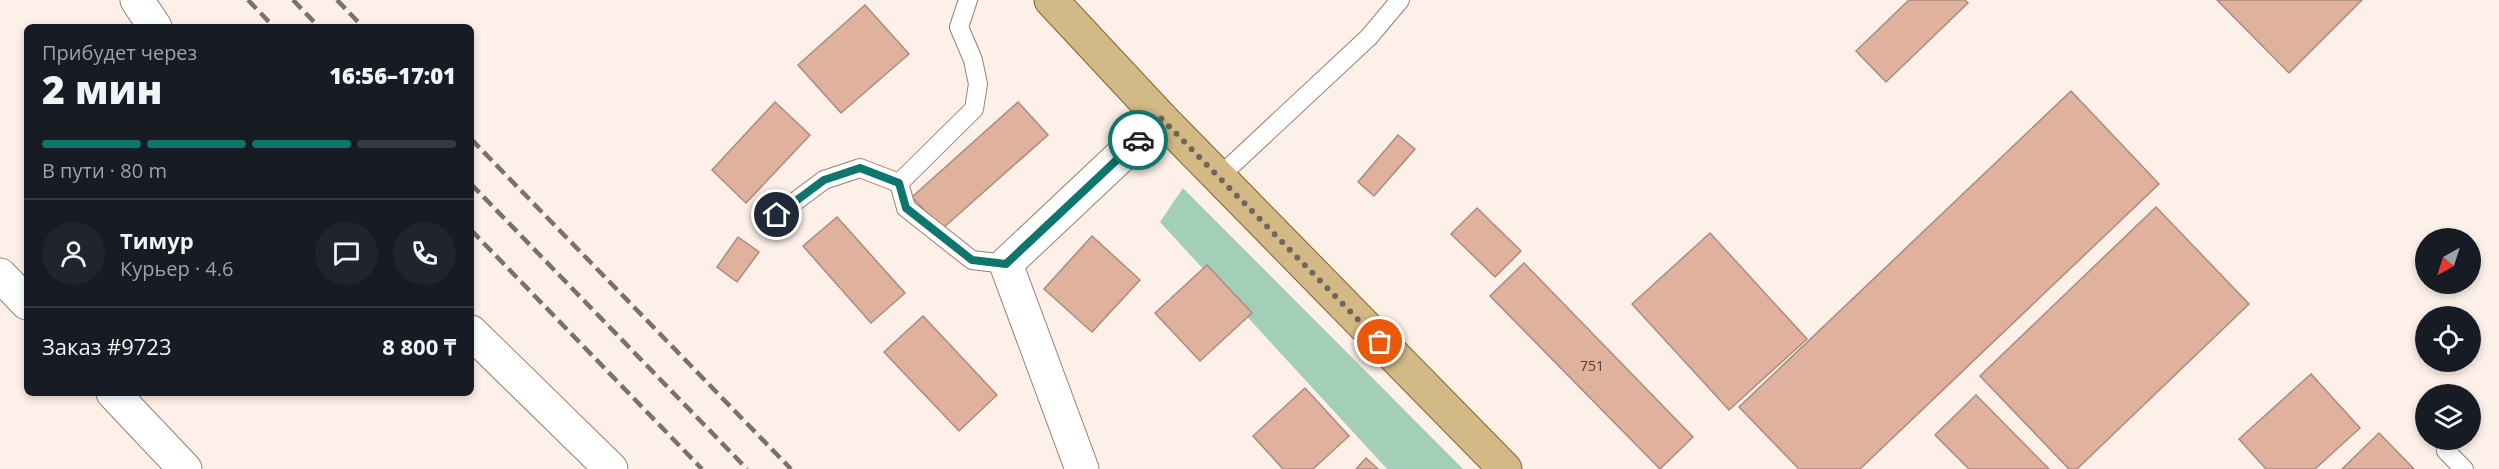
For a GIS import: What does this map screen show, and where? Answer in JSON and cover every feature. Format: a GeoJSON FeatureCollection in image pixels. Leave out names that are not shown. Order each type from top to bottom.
{"type":"FeatureCollection","features":[{"type":"Feature","properties":{"kind":"main road"},"geometry":{"type":"LineString","coordinates":[[1051,0],[1161,118],[1505,469]]}},
{"type":"Feature","properties":{"kind":"street"},"geometry":{"type":"LineString","coordinates":[[137,0],[153,24]]}},
{"type":"Feature","properties":{"kind":"street"},"geometry":{"type":"LineString","coordinates":[[1082,469],[1006,264],[1161,118]]}},
{"type":"Feature","properties":{"kind":"street"},"geometry":{"type":"LineString","coordinates":[[0,274],[24,300]]}},
{"type":"Feature","properties":{"kind":"street"},"geometry":{"type":"LineString","coordinates":[[474,335],[611,469]]}},
{"type":"Feature","properties":{"kind":"street"},"geometry":{"type":"LineString","coordinates":[[116,396],[185,469]]}},
{"type":"Feature","properties":{"kind":"lane"},"geometry":{"type":"LineString","coordinates":[[899,183],[974,109],[978,84],[973,60],[959,27],[968,0]]}},
{"type":"Feature","properties":{"kind":"lane"},"geometry":{"type":"LineString","coordinates":[[1219,177],[1369,37],[1400,0]]}},
{"type":"Feature","properties":{"kind":"lane"},"geometry":{"type":"LineString","coordinates":[[777,215],[824,180],[860,168],[899,183]]}},
{"type":"Feature","properties":{"kind":"lane"},"geometry":{"type":"LineString","coordinates":[[899,183],[906,208],[972,260],[1006,264]]}},
{"type":"Feature","properties":{"kind":"lane"},"geometry":{"type":"LineString","coordinates":[[2446,451],[2464,469]]}},
{"type":"Feature","properties":{"kind":"green space"},"geometry":{"type":"Polygon","coordinates":[[[1183,188],[1463,469],[1387,469],[1160,222],[1183,188]]]}},
{"type":"Feature","properties":{"kind":"building"},"geometry":{"type":"Polygon","coordinates":[[[1909,0],[1965,0],[1968,3],[1886,82],[1856,51],[1909,0]]]}},
{"type":"Feature","properties":{"kind":"building"},"geometry":{"type":"Polygon","coordinates":[[[2217,0],[2362,0],[2289,73],[2217,0]]]}},
{"type":"Feature","properties":{"kind":"building"},"geometry":{"type":"Polygon","coordinates":[[[865,5],[909,54],[841,113],[798,65],[865,5]]]}},
{"type":"Feature","properties":{"kind":"building"},"geometry":{"type":"Polygon","coordinates":[[[2071,91],[2159,184],[1860,469],[1799,469],[1739,407],[2071,91]]]}},
{"type":"Feature","properties":{"kind":"building"},"geometry":{"type":"Polygon","coordinates":[[[775,102],[810,135],[746,203],[712,170],[775,102]]]}},
{"type":"Feature","properties":{"kind":"building"},"geometry":{"type":"Polygon","coordinates":[[[1018,102],[1048,135],[942,229],[912,197],[1018,102]]]}},
{"type":"Feature","properties":{"kind":"building"},"geometry":{"type":"Polygon","coordinates":[[[1398,135],[1415,149],[1374,196],[1358,182],[1398,135]]]}},
{"type":"Feature","properties":{"kind":"building"},"geometry":{"type":"Polygon","coordinates":[[[2156,207],[2249,304],[2077,469],[2069,469],[1980,376],[2156,207]]]}},
{"type":"Feature","properties":{"kind":"building"},"geometry":{"type":"Polygon","coordinates":[[[1477,208],[1521,251],[1495,277],[1451,234],[1477,208]]]}},
{"type":"Feature","properties":{"kind":"building"},"geometry":{"type":"Polygon","coordinates":[[[837,217],[905,293],[871,323],[803,246],[837,217]]]}},
{"type":"Feature","properties":{"kind":"building"},"geometry":{"type":"Polygon","coordinates":[[[1710,233],[1807,339],[1729,410],[1632,304],[1710,233]]]}},
{"type":"Feature","properties":{"kind":"building"},"geometry":{"type":"Polygon","coordinates":[[[1092,236],[1140,280],[1092,332],[1044,289],[1092,236]]]}},
{"type":"Feature","properties":{"kind":"building"},"geometry":{"type":"Polygon","coordinates":[[[738,237],[759,252],[737,282],[717,267],[738,237]]]}},
{"type":"Feature","properties":{"kind":"building"},"geometry":{"type":"Polygon","coordinates":[[[1524,263],[1693,437],[1660,469],[1490,296],[1524,263]]]}},
{"type":"Feature","properties":{"kind":"building"},"geometry":{"type":"Polygon","coordinates":[[[1207,265],[1252,313],[1200,361],[1155,313],[1207,265]]]}},
{"type":"Feature","properties":{"kind":"building"},"geometry":{"type":"Polygon","coordinates":[[[923,316],[997,395],[959,431],[884,352],[923,316]]]}},
{"type":"Feature","properties":{"kind":"building"},"geometry":{"type":"Polygon","coordinates":[[[2311,374],[2360,428],[2315,469],[2266,469],[2239,439],[2311,374]]]}},
{"type":"Feature","properties":{"kind":"building"},"geometry":{"type":"Polygon","coordinates":[[[1305,388],[1349,436],[1313,469],[1283,469],[1253,436],[1305,388]]]}},
{"type":"Feature","properties":{"kind":"building"},"geometry":{"type":"Polygon","coordinates":[[[1976,395],[2049,469],[1969,469],[1935,435],[1976,395]]]}},
{"type":"Feature","properties":{"kind":"building"},"geometry":{"type":"Polygon","coordinates":[[[2379,433],[2414,469],[2342,469],[2379,433]]]}},
{"type":"Feature","properties":{"kind":"building"},"geometry":{"type":"Polygon","coordinates":[[[1366,458],[1378,469],[1356,469],[1366,458]]]}},
{"type":"Feature","properties":{"kind":"railway"},"geometry":{"type":"LineString","coordinates":[[248,0],[271,24]]}},
{"type":"Feature","properties":{"kind":"railway"},"geometry":{"type":"LineString","coordinates":[[293,0],[316,24]]}},
{"type":"Feature","properties":{"kind":"railway"},"geometry":{"type":"LineString","coordinates":[[337,0],[360,24]]}},
{"type":"Feature","properties":{"kind":"railway"},"geometry":{"type":"LineString","coordinates":[[474,142],[791,469]]}},
{"type":"Feature","properties":{"kind":"railway"},"geometry":{"type":"LineString","coordinates":[[474,187],[747,469]]}},
{"type":"Feature","properties":{"kind":"railway"},"geometry":{"type":"LineString","coordinates":[[474,233],[702,469]]}},
{"type":"Feature","properties":{"kind":"way so far"},"geometry":{"type":"LineString","coordinates":[[1138,140],[1161,118],[1380,342]]}},
{"type":"Feature","properties":{"kind":"route"},"geometry":{"type":"LineString","coordinates":[[777,215],[824,180],[860,168],[899,183],[906,208],[972,260],[1006,264],[1138,140]]}}]}
